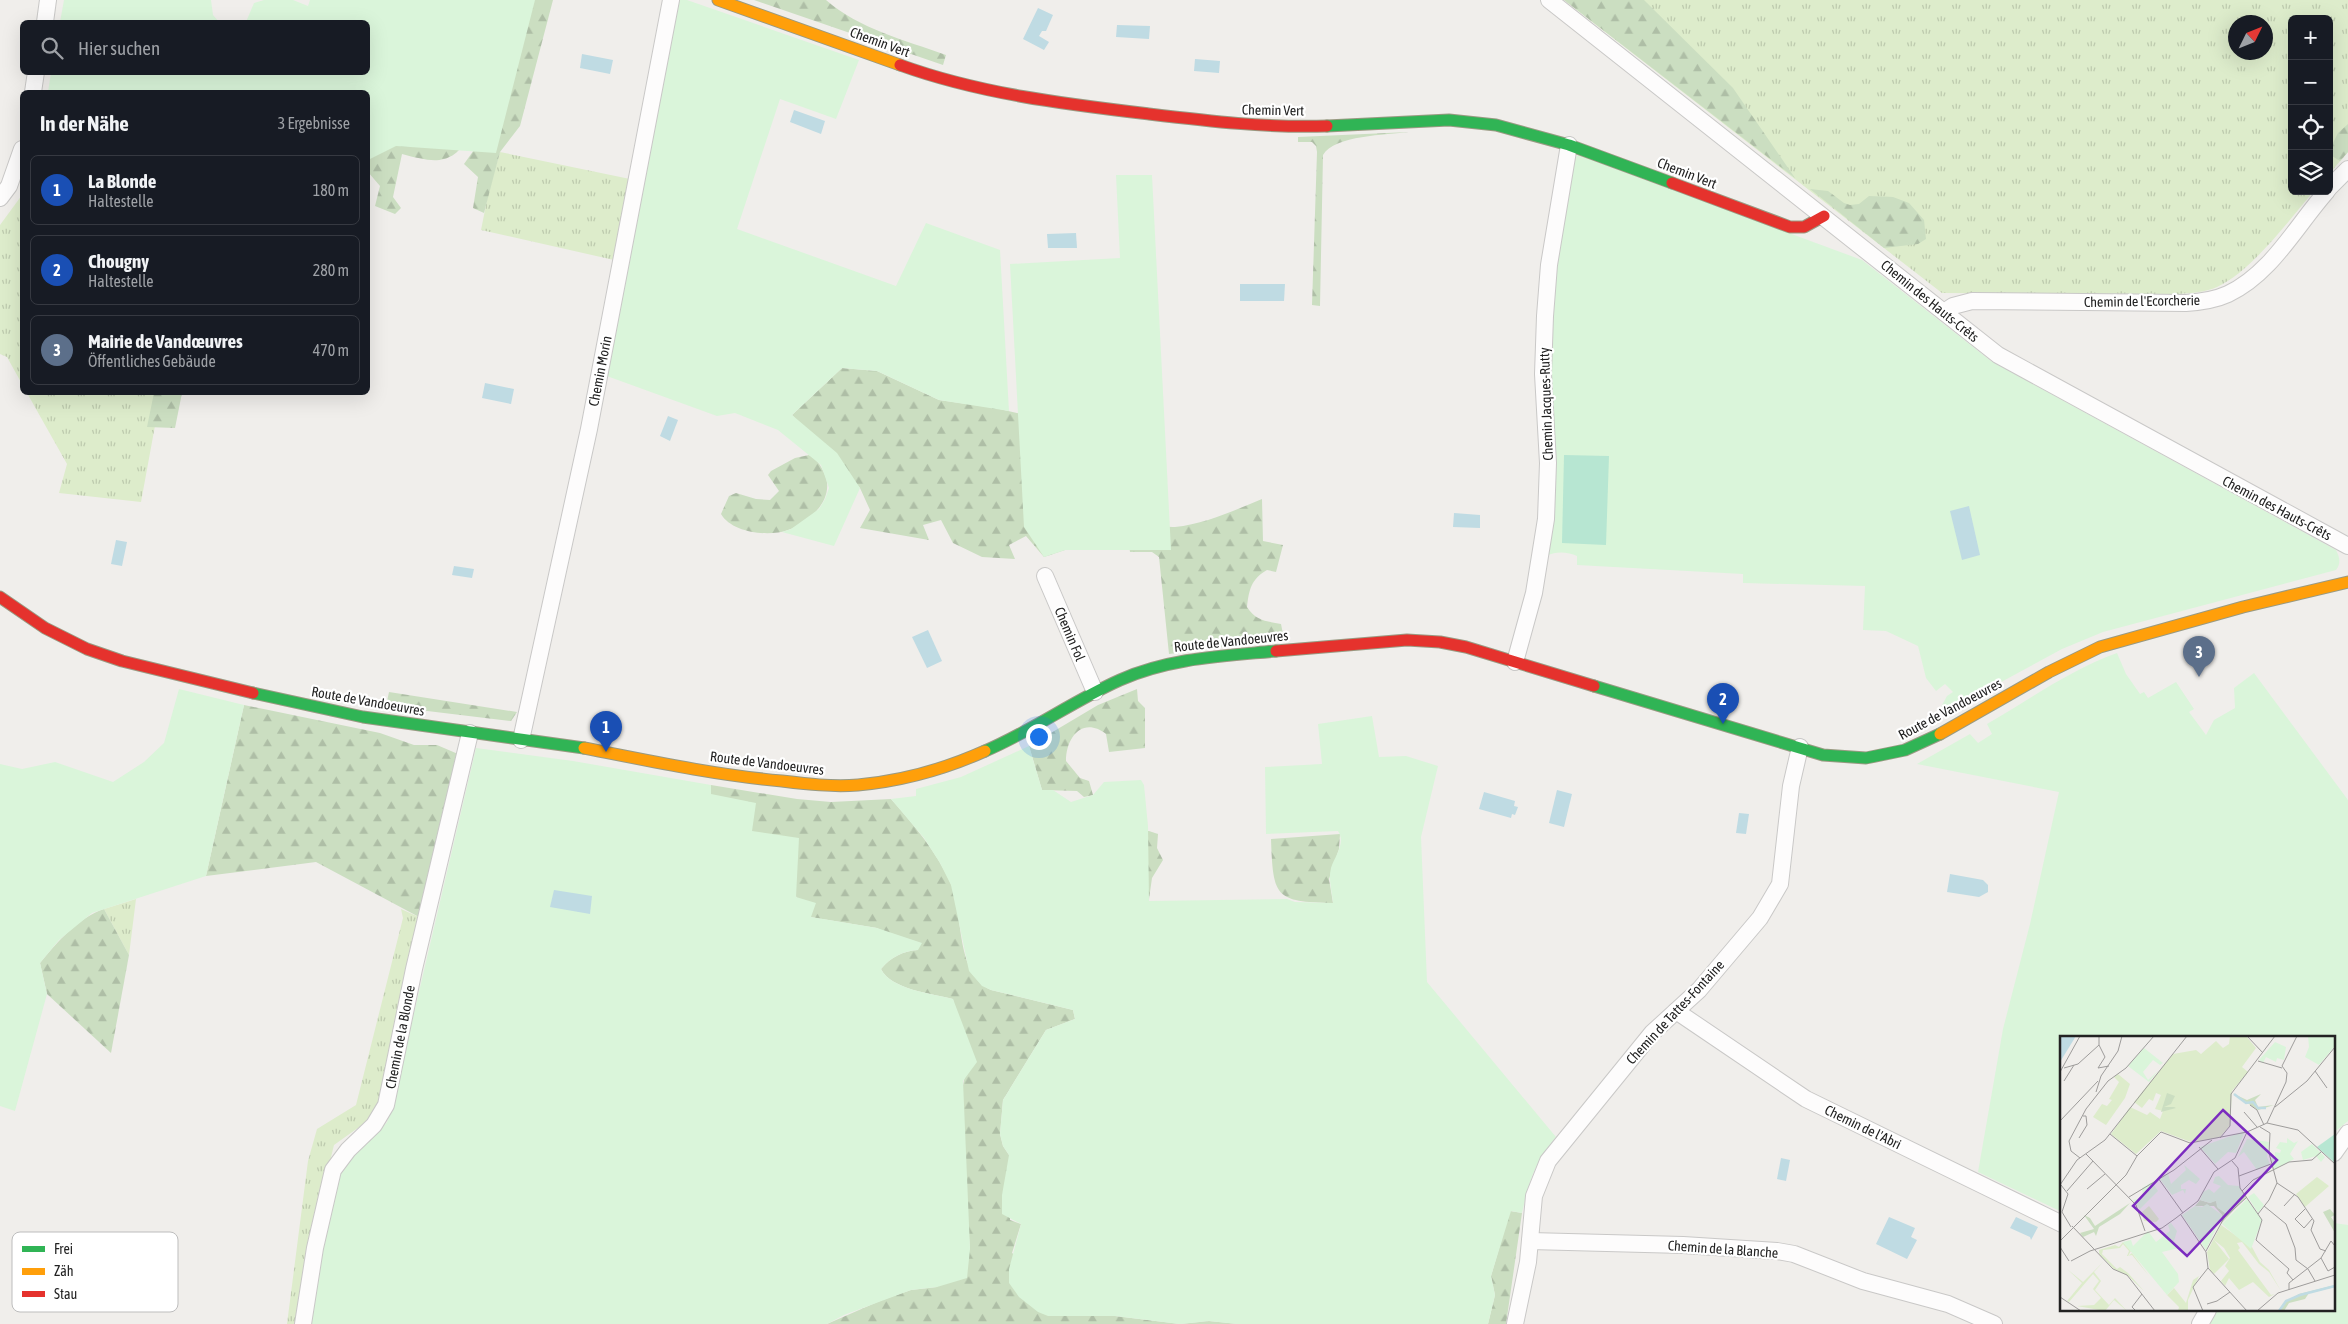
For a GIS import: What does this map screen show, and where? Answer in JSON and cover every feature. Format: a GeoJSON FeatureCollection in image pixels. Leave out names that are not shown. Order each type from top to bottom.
{"type":"FeatureCollection","features":[{"type":"Feature","properties":{"kind":"main road","name":"Chemin Vert"},"geometry":{"type":"LineString","coordinates":[[718,0],[919,72],[966,85],[1061,104],[1246,126],[1294,127],[1449,120],[1496,125],[1570,145],[1790,227],[1804,227],[1824,216]]}},
{"type":"Feature","properties":{"kind":"main road","name":"Route de Vandoeuvres"},"geometry":{"type":"LineString","coordinates":[[0,597],[65,639],[122,661],[251,693],[363,717],[521,740],[565,744],[657,763],[793,784],[858,785],[903,778],[959,763],[1002,744],[1094,692],[1146,670],[1181,660],[1390,641],[1440,642],[1515,662],[1823,755],[1854,759],[1892,754],[1924,743],[2057,668],[2100,648],[2252,604],[2348,582]]}},
{"type":"Feature","properties":{"kind":"street"},"geometry":{"type":"LineString","coordinates":[[45,20],[48,0]]}},
{"type":"Feature","properties":{"kind":"street","name":"Chemin Morin"},"geometry":{"type":"LineString","coordinates":[[521,740],[589,429],[671,0]]}},
{"type":"Feature","properties":{"kind":"street","name":"Chemin des Hauts-Crêts"},"geometry":{"type":"LineString","coordinates":[[1548,0],[1998,354],[2348,546]]}},
{"type":"Feature","properties":{"kind":"street"},"geometry":{"type":"LineString","coordinates":[[32,90],[35,75]]}},
{"type":"Feature","properties":{"kind":"street","name":"Chemin Jacques-Rutty"},"geometry":{"type":"LineString","coordinates":[[1515,662],[1534,593],[1546,519],[1548,463],[1543,374],[1545,316],[1549,265],[1570,145]]}},
{"type":"Feature","properties":{"kind":"street"},"geometry":{"type":"LineString","coordinates":[[0,198],[9,186],[20,155]]}},
{"type":"Feature","properties":{"kind":"street"},"geometry":{"type":"LineString","coordinates":[[2333,184],[2348,169]]}},
{"type":"Feature","properties":{"kind":"street","name":"Chemin de l'Ecorcherie"},"geometry":{"type":"LineString","coordinates":[[1944,312],[1953,306],[1972,301],[2186,303],[2216,298],[2242,286],[2264,268],[2324,195]]}},
{"type":"Feature","properties":{"kind":"street","name":"Chemin Fol"},"geometry":{"type":"LineString","coordinates":[[1045,576],[1094,692]]}},
{"type":"Feature","properties":{"kind":"street","name":"Chemin de la Blonde"},"geometry":{"type":"LineString","coordinates":[[303,1324],[315,1248],[333,1170],[348,1150],[374,1126],[386,1105],[414,969],[470,733]]}},
{"type":"Feature","properties":{"kind":"street","name":"Chemin de Tattes-Fontaine"},"geometry":{"type":"LineString","coordinates":[[1515,1324],[1528,1262],[1534,1196],[1548,1161],[1652,1033],[1699,990],[1760,918],[1780,884],[1792,779],[1800,747]]}},
{"type":"Feature","properties":{"kind":"street","name":"Chemin de l'Abri"},"geometry":{"type":"LineString","coordinates":[[1676,1011],[1806,1099],[2060,1223]]}},
{"type":"Feature","properties":{"kind":"street"},"geometry":{"type":"LineString","coordinates":[[2336,1150],[2348,1133]]}},
{"type":"Feature","properties":{"kind":"street","name":"Chemin de la Blanche"},"geometry":{"type":"LineString","coordinates":[[1530,1242],[1683,1245],[1777,1251],[1794,1254],[1863,1281],[1948,1304],[1994,1324]]}},
{"type":"Feature","properties":{"kind":"street"},"geometry":{"type":"LineString","coordinates":[[2200,1324],[2207,1312]]}},
{"type":"Feature","properties":{"kind":"green space"},"geometry":{"type":"Polygon","coordinates":[[[64,0],[211,0],[213,15],[217,20],[60,20],[64,0]]]}},
{"type":"Feature","properties":{"kind":"green space"},"geometry":{"type":"Polygon","coordinates":[[[264,0],[293,0],[308,6],[310,0],[535,0],[496,153],[396,146],[370,159],[370,90],[48,90],[51,75],[370,75],[370,20],[247,20],[254,3],[264,0]]]}},
{"type":"Feature","properties":{"kind":"green space"},"geometry":{"type":"Polygon","coordinates":[[[331,0],[553,0],[520,126],[500,152],[484,213],[473,208],[478,177],[464,164],[481,140],[468,138],[455,154],[440,160],[423,159],[402,154],[393,197],[401,208],[395,214],[375,206],[380,186],[370,174],[370,90],[368,90],[368,75],[370,75],[370,20],[365,20],[331,0]]]}},
{"type":"Feature","properties":{"kind":"green space"},"geometry":{"type":"Polygon","coordinates":[[[678,0],[687,0],[859,60],[836,119],[780,99],[737,229],[896,286],[926,223],[1000,250],[1009,411],[939,400],[877,371],[842,368],[792,415],[837,453],[860,488],[834,546],[782,532],[791,529],[819,509],[829,488],[821,465],[778,430],[735,413],[717,416],[604,375],[678,0]]]}},
{"type":"Feature","properties":{"kind":"green space"},"geometry":{"type":"Polygon","coordinates":[[[754,0],[826,0],[853,19],[868,26],[946,55],[943,65],[754,0]]]}},
{"type":"Feature","properties":{"kind":"green space"},"geometry":{"type":"Polygon","coordinates":[[[1564,0],[2348,0],[2348,152],[2333,169],[2333,15],[2288,15],[2288,195],[2311,195],[2269,244],[2230,279],[2208,290],[2179,294],[1942,293],[1564,0]]]}},
{"type":"Feature","properties":{"kind":"green space"},"geometry":{"type":"Polygon","coordinates":[[[1564,0],[1644,0],[1733,88],[1795,178],[1564,0]]]}},
{"type":"Feature","properties":{"kind":"green space"},"geometry":{"type":"Polygon","coordinates":[[[2348,124],[2348,152],[2340,161],[2333,157],[2333,143],[2338,133],[2348,124]]]}},
{"type":"Feature","properties":{"kind":"green space"},"geometry":{"type":"Polygon","coordinates":[[[1409,132],[1375,135],[1349,140],[1329,148],[1323,155],[1320,306],[1312,305],[1317,152],[1316,146],[1312,142],[1298,142],[1298,137],[1409,132]]]}},
{"type":"Feature","properties":{"kind":"green space"},"geometry":{"type":"Polygon","coordinates":[[[500,152],[630,179],[614,260],[481,230],[489,190],[500,152]]]}},
{"type":"Feature","properties":{"kind":"green space"},"geometry":{"type":"Polygon","coordinates":[[[1578,155],[1862,260],[1991,361],[2336,550],[2339,560],[2338,567],[2336,570],[2103,632],[2062,649],[1944,713],[1941,707],[1947,696],[1953,692],[1945,684],[1936,691],[1926,678],[1918,646],[1886,631],[1863,630],[1865,586],[1743,583],[1743,574],[1577,565],[1577,556],[1558,553],[1547,556],[1552,283],[1573,160],[1578,155]]]}},
{"type":"Feature","properties":{"kind":"green space"},"geometry":{"type":"Polygon","coordinates":[[[1116,175],[1152,175],[1171,550],[1065,550],[1044,557],[1024,527],[1010,264],[1120,258],[1116,175]]]}},
{"type":"Feature","properties":{"kind":"green space"},"geometry":{"type":"Polygon","coordinates":[[[1810,189],[1828,191],[1844,203],[1850,205],[1859,204],[1869,196],[1893,197],[1909,203],[1924,220],[1926,239],[1918,244],[1884,248],[1810,189]]]}},
{"type":"Feature","properties":{"kind":"green space"},"geometry":{"type":"Polygon","coordinates":[[[20,198],[20,380],[7,357],[0,354],[0,225],[20,198]]]}},
{"type":"Feature","properties":{"kind":"green space"},"geometry":{"type":"Polygon","coordinates":[[[842,368],[877,371],[939,400],[995,408],[1039,418],[1065,550],[1044,557],[1026,536],[1009,545],[1015,559],[982,557],[953,543],[941,520],[923,525],[929,540],[860,528],[870,510],[860,488],[792,415],[842,368]]]}},
{"type":"Feature","properties":{"kind":"green space"},"geometry":{"type":"Polygon","coordinates":[[[28,395],[161,395],[141,502],[59,493],[67,464],[28,395]]]}},
{"type":"Feature","properties":{"kind":"green space"},"geometry":{"type":"Polygon","coordinates":[[[154,395],[182,395],[175,428],[147,427],[154,395]]]}},
{"type":"Feature","properties":{"kind":"green space"},"geometry":{"type":"Polygon","coordinates":[[[809,455],[821,466],[827,484],[823,501],[812,516],[804,522],[788,530],[761,533],[733,526],[721,514],[729,496],[736,493],[756,499],[770,500],[779,491],[768,475],[771,471],[795,458],[809,455]]]}},
{"type":"Feature","properties":{"kind":"green space"},"geometry":{"type":"Polygon","coordinates":[[[1564,455],[1609,456],[1606,545],[1562,543],[1564,455]]]}},
{"type":"Feature","properties":{"kind":"green space"},"geometry":{"type":"Polygon","coordinates":[[[1262,499],[1263,541],[1283,545],[1276,572],[1267,570],[1257,577],[1250,590],[1247,607],[1258,618],[1281,624],[1284,639],[1169,654],[1159,557],[1152,552],[1130,552],[1125,518],[1175,527],[1209,520],[1262,499]]]}},
{"type":"Feature","properties":{"kind":"green space"},"geometry":{"type":"Polygon","coordinates":[[[2117,653],[2126,674],[2140,694],[2144,692],[2148,698],[2176,682],[2194,709],[2189,712],[2206,735],[2214,720],[2235,708],[2234,688],[2254,673],[2348,800],[2348,1121],[2336,1130],[2336,1036],[2060,1036],[2060,1211],[1978,1172],[2003,1029],[2030,924],[2059,792],[1917,764],[1970,734],[1978,743],[1992,734],[1987,724],[2067,676],[2117,653]]]}},
{"type":"Feature","properties":{"kind":"green space"},"geometry":{"type":"Polygon","coordinates":[[[179,689],[244,705],[206,876],[92,913],[59,940],[40,963],[47,994],[15,1111],[0,1106],[0,764],[22,769],[55,762],[113,782],[144,762],[164,743],[179,689]]]}},
{"type":"Feature","properties":{"kind":"green space"},"geometry":{"type":"Polygon","coordinates":[[[1137,689],[1138,701],[1145,708],[1145,748],[1109,752],[1106,734],[1098,729],[1083,728],[1077,732],[1069,744],[1066,761],[1080,778],[1089,781],[1093,795],[1084,797],[1077,791],[1042,790],[1029,746],[1098,705],[1137,689]]]}},
{"type":"Feature","properties":{"kind":"green space"},"geometry":{"type":"Polygon","coordinates":[[[389,692],[517,712],[511,721],[386,706],[389,692]]]}},
{"type":"Feature","properties":{"kind":"green space"},"geometry":{"type":"Polygon","coordinates":[[[244,705],[380,733],[414,745],[437,745],[458,754],[419,917],[316,862],[206,876],[244,705]]]}},
{"type":"Feature","properties":{"kind":"green space"},"geometry":{"type":"Polygon","coordinates":[[[1372,716],[1379,757],[1406,756],[1438,766],[1421,837],[1427,982],[1556,1137],[1534,1172],[1522,1213],[1511,1211],[1491,1276],[1495,1295],[1488,1324],[1238,1324],[1209,1321],[1180,1324],[1115,1316],[1048,1316],[1038,1312],[1019,1297],[1009,1283],[1009,1269],[1021,1224],[1002,1214],[1002,1195],[1009,1155],[1003,1146],[1000,1134],[1003,1100],[1046,1030],[1075,1019],[1073,1010],[991,990],[982,986],[969,971],[951,885],[924,838],[891,799],[916,796],[916,789],[961,777],[1029,746],[1042,790],[1053,790],[1071,802],[1093,795],[1104,782],[1141,780],[1144,785],[1148,826],[1149,901],[1287,899],[1295,902],[1333,903],[1330,872],[1341,840],[1338,831],[1266,834],[1265,767],[1322,764],[1318,724],[1372,716]]]}},
{"type":"Feature","properties":{"kind":"green space"},"geometry":{"type":"Polygon","coordinates":[[[476,748],[573,761],[711,785],[711,794],[756,803],[752,831],[799,838],[796,897],[816,903],[811,917],[877,928],[922,943],[918,950],[898,955],[881,969],[886,976],[902,986],[953,999],[977,1062],[963,1081],[970,1249],[967,1278],[937,1287],[911,1290],[844,1315],[827,1324],[311,1324],[325,1233],[340,1174],[349,1158],[378,1133],[387,1122],[392,1107],[476,748]]]}},
{"type":"Feature","properties":{"kind":"green space"},"geometry":{"type":"Polygon","coordinates":[[[711,785],[797,799],[831,802],[891,799],[900,809],[932,850],[951,884],[966,957],[971,971],[979,982],[991,990],[1073,1010],[1075,1019],[1046,1030],[1003,1100],[1000,1134],[1003,1146],[1009,1155],[1010,1220],[1021,1224],[1012,1253],[1115,1316],[1180,1324],[827,1324],[882,1300],[911,1290],[937,1287],[970,1249],[962,1131],[963,1087],[966,1074],[953,999],[902,986],[886,976],[881,969],[898,955],[918,950],[877,928],[810,917],[752,831],[710,794],[711,785]]]}},
{"type":"Feature","properties":{"kind":"green space"},"geometry":{"type":"Polygon","coordinates":[[[1133,831],[1149,831],[1158,834],[1157,848],[1163,860],[1152,878],[1149,899],[1142,897],[1133,831]]]}},
{"type":"Feature","properties":{"kind":"green space"},"geometry":{"type":"Polygon","coordinates":[[[1340,834],[1339,849],[1329,879],[1333,903],[1299,901],[1288,898],[1281,892],[1276,884],[1273,873],[1271,839],[1340,834]]]}},
{"type":"Feature","properties":{"kind":"green space"},"geometry":{"type":"Polygon","coordinates":[[[136,899],[129,955],[104,909],[136,899]]]}},
{"type":"Feature","properties":{"kind":"green space"},"geometry":{"type":"Polygon","coordinates":[[[104,909],[129,955],[111,1053],[47,994],[40,963],[61,939],[85,918],[104,909]]]}},
{"type":"Feature","properties":{"kind":"green space"},"geometry":{"type":"Polygon","coordinates":[[[401,909],[419,917],[377,1109],[362,1125],[334,1145],[306,1259],[295,1324],[287,1324],[308,1161],[317,1129],[356,1105],[403,918],[401,909]]]}},
{"type":"Feature","properties":{"kind":"green space"},"geometry":{"type":"Polygon","coordinates":[[[1510,1211],[1522,1213],[1506,1324],[1488,1324],[1495,1295],[1491,1276],[1510,1211]]]}},
{"type":"Feature","properties":{"kind":"green space"},"geometry":{"type":"Polygon","coordinates":[[[2336,1223],[2348,1225],[2348,1324],[2209,1324],[2216,1312],[2336,1312],[2336,1223]]]}},
{"type":"Feature","properties":{"kind":"green space"},"geometry":{"type":"Polygon","coordinates":[[[1209,1321],[1238,1324],[1180,1324],[1209,1321]]]}},
{"type":"Feature","properties":{"kind":"water"},"geometry":{"type":"Polygon","coordinates":[[[1038,8],[1053,15],[1046,31],[1042,31],[1039,36],[1049,42],[1044,50],[1023,39],[1038,8]]]}},
{"type":"Feature","properties":{"kind":"water"},"geometry":{"type":"Polygon","coordinates":[[[1117,25],[1150,26],[1149,39],[1116,37],[1117,25]]]}},
{"type":"Feature","properties":{"kind":"water"},"geometry":{"type":"Polygon","coordinates":[[[582,54],[613,60],[610,74],[580,68],[582,54]]]}},
{"type":"Feature","properties":{"kind":"water"},"geometry":{"type":"Polygon","coordinates":[[[1195,59],[1220,61],[1219,73],[1194,71],[1195,59]]]}},
{"type":"Feature","properties":{"kind":"water"},"geometry":{"type":"Polygon","coordinates":[[[794,110],[825,121],[821,134],[790,122],[794,110]]]}},
{"type":"Feature","properties":{"kind":"water"},"geometry":{"type":"Polygon","coordinates":[[[1076,233],[1077,248],[1048,248],[1047,234],[1076,233]]]}},
{"type":"Feature","properties":{"kind":"water"},"geometry":{"type":"Polygon","coordinates":[[[1240,284],[1285,284],[1284,301],[1240,301],[1240,284]]]}},
{"type":"Feature","properties":{"kind":"water"},"geometry":{"type":"Polygon","coordinates":[[[485,383],[514,389],[511,404],[482,398],[485,383]]]}},
{"type":"Feature","properties":{"kind":"water"},"geometry":{"type":"Polygon","coordinates":[[[668,416],[678,420],[670,441],[660,436],[668,416]]]}},
{"type":"Feature","properties":{"kind":"water"},"geometry":{"type":"Polygon","coordinates":[[[1969,506],[1980,555],[1962,560],[1950,511],[1969,506]]]}},
{"type":"Feature","properties":{"kind":"water"},"geometry":{"type":"Polygon","coordinates":[[[1454,513],[1480,515],[1480,528],[1453,527],[1454,513]]]}},
{"type":"Feature","properties":{"kind":"water"},"geometry":{"type":"Polygon","coordinates":[[[116,540],[127,542],[122,566],[111,564],[116,540]]]}},
{"type":"Feature","properties":{"kind":"water"},"geometry":{"type":"Polygon","coordinates":[[[454,566],[474,569],[472,578],[452,575],[454,566]]]}},
{"type":"Feature","properties":{"kind":"water"},"geometry":{"type":"Polygon","coordinates":[[[928,630],[942,661],[927,668],[912,637],[928,630]]]}},
{"type":"Feature","properties":{"kind":"water"},"geometry":{"type":"Polygon","coordinates":[[[1557,790],[1572,794],[1564,827],[1549,823],[1557,790]]]}},
{"type":"Feature","properties":{"kind":"water"},"geometry":{"type":"Polygon","coordinates":[[[1484,792],[1515,801],[1514,806],[1518,807],[1515,815],[1512,814],[1511,818],[1479,809],[1484,792]]]}},
{"type":"Feature","properties":{"kind":"water"},"geometry":{"type":"Polygon","coordinates":[[[1739,813],[1749,814],[1746,834],[1736,833],[1739,813]]]}},
{"type":"Feature","properties":{"kind":"water"},"geometry":{"type":"Polygon","coordinates":[[[1950,874],[1983,880],[1988,885],[1988,892],[1979,897],[1947,892],[1950,874]]]}},
{"type":"Feature","properties":{"kind":"water"},"geometry":{"type":"Polygon","coordinates":[[[554,890],[592,896],[590,914],[550,907],[554,890]]]}},
{"type":"Feature","properties":{"kind":"water"},"geometry":{"type":"Polygon","coordinates":[[[1781,1158],[1790,1160],[1786,1181],[1777,1179],[1781,1158]]]}},
{"type":"Feature","properties":{"kind":"water"},"geometry":{"type":"Polygon","coordinates":[[[1889,1217],[1915,1228],[1911,1237],[1917,1240],[1907,1259],[1876,1244],[1889,1217]]]}},
{"type":"Feature","properties":{"kind":"water"},"geometry":{"type":"Polygon","coordinates":[[[2016,1217],[2038,1227],[2031,1240],[2030,1237],[2010,1228],[2016,1217]]]}},
{"type":"Feature","properties":{"kind":"traffic: fast"},"geometry":{"type":"LineString","coordinates":[[1327,126],[1449,120],[1496,125],[1569,145],[1672,183]]}},
{"type":"Feature","properties":{"kind":"traffic: fast"},"geometry":{"type":"LineString","coordinates":[[985,751],[1103,688],[1139,673],[1177,662],[1276,651]]}},
{"type":"Feature","properties":{"kind":"traffic: fast"},"geometry":{"type":"LineString","coordinates":[[1594,686],[1823,755],[1866,758],[1905,750],[1940,734]]}},
{"type":"Feature","properties":{"kind":"traffic: fast"},"geometry":{"type":"LineString","coordinates":[[253,693],[363,717],[584,748]]}},
{"type":"Feature","properties":{"kind":"traffic: slow"},"geometry":{"type":"LineString","coordinates":[[718,0],[900,65]]}},
{"type":"Feature","properties":{"kind":"traffic: slow"},"geometry":{"type":"LineString","coordinates":[[1940,734],[2049,672],[2100,647],[2243,607],[2348,582]]}},
{"type":"Feature","properties":{"kind":"traffic: slow"},"geometry":{"type":"LineString","coordinates":[[584,748],[732,775],[839,786],[874,783],[907,777],[939,769],[985,751]]}},
{"type":"Feature","properties":{"kind":"traffic: jam"},"geometry":{"type":"LineString","coordinates":[[900,65],[992,91],[1054,102],[1260,125],[1327,126]]}},
{"type":"Feature","properties":{"kind":"traffic: jam"},"geometry":{"type":"LineString","coordinates":[[1672,183],[1790,227],[1804,227],[1824,216]]}},
{"type":"Feature","properties":{"kind":"traffic: jam"},"geometry":{"type":"LineString","coordinates":[[0,597],[45,628],[87,649],[122,661],[253,693]]}},
{"type":"Feature","properties":{"kind":"traffic: jam"},"geometry":{"type":"LineString","coordinates":[[1276,651],[1407,640],[1440,642],[1466,647],[1594,686]]}},
{"type":"Feature","properties":{"kind":"place","name":"Mairie de Vandœuvres"},"geometry":{"type":"Point","coordinates":[2199,677]}},
{"type":"Feature","properties":{"kind":"place","name":"Chougny"},"geometry":{"type":"Point","coordinates":[1723,724]}},
{"type":"Feature","properties":{"kind":"place","name":"La Blonde"},"geometry":{"type":"Point","coordinates":[606,752]}}]}
